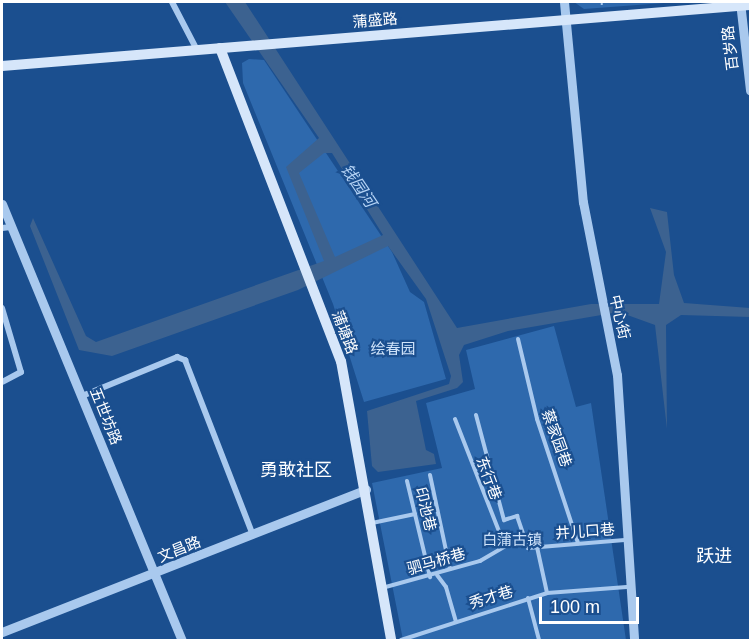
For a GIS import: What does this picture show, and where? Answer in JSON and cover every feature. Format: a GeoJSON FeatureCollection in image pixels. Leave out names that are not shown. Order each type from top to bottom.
{"type":"FeatureCollection","features":[{"type":"Feature","properties":{"kind":"main road","name":"蒲盛路"},"geometry":{"type":"LineString","coordinates":[[2,71],[745,7]]}},
{"type":"Feature","properties":{"kind":"main road","name":"蒲盛路"},"geometry":{"type":"LineString","coordinates":[[2,66],[197,50],[221,51]]}},
{"type":"Feature","properties":{"kind":"main road","name":"蒲塘路"},"geometry":{"type":"LineString","coordinates":[[221,51],[341,361],[366,489],[391,640]]}},
{"type":"Feature","properties":{"kind":"street"},"geometry":{"type":"LineString","coordinates":[[172,2],[197,50]]}},
{"type":"Feature","properties":{"kind":"street","name":"中心街"},"geometry":{"type":"LineString","coordinates":[[564,2],[583,202],[622,418],[627,587],[634,640]]}},
{"type":"Feature","properties":{"kind":"street","name":"百岁路"},"geometry":{"type":"LineString","coordinates":[[745,7],[750,42]]}},
{"type":"Feature","properties":{"kind":"street","name":"百岁路"},"geometry":{"type":"LineString","coordinates":[[745,7],[750,90]]}},
{"type":"Feature","properties":{"kind":"street","name":"五世坊路"},"geometry":{"type":"LineString","coordinates":[[2,204],[6,228],[82,396],[182,640]]}},
{"type":"Feature","properties":{"kind":"street"},"geometry":{"type":"LineString","coordinates":[[2,308],[21,372],[2,382]]}},
{"type":"Feature","properties":{"kind":"street"},"geometry":{"type":"LineString","coordinates":[[82,396],[177,357],[185,360],[253,535]]}},
{"type":"Feature","properties":{"kind":"street","name":"文昌路"},"geometry":{"type":"LineString","coordinates":[[2,632],[366,489]]}},
{"type":"Feature","properties":{"kind":"lane","name":"蔡家园巷"},"geometry":{"type":"LineString","coordinates":[[518,339],[537,419],[578,543]]}},
{"type":"Feature","properties":{"kind":"lane","name":"井儿口巷"},"geometry":{"type":"LineString","coordinates":[[476,415],[504,520],[517,516],[528,548],[625,540]]}},
{"type":"Feature","properties":{"kind":"lane","name":"东行巷"},"geometry":{"type":"LineString","coordinates":[[455,419],[504,544]]}},
{"type":"Feature","properties":{"kind":"lane"},"geometry":{"type":"LineString","coordinates":[[430,475],[450,569]]}},
{"type":"Feature","properties":{"kind":"lane","name":"印池巷"},"geometry":{"type":"LineString","coordinates":[[407,481],[430,577]]}},
{"type":"Feature","properties":{"kind":"lane"},"geometry":{"type":"LineString","coordinates":[[370,524],[415,514]]}},
{"type":"Feature","properties":{"kind":"lane","name":"驷马桥巷"},"geometry":{"type":"LineString","coordinates":[[381,588],[430,577],[480,561],[505,549],[504,544],[523,536]]}},
{"type":"Feature","properties":{"kind":"lane"},"geometry":{"type":"LineString","coordinates":[[537,547],[547,593]]}},
{"type":"Feature","properties":{"kind":"lane"},"geometry":{"type":"LineString","coordinates":[[437,575],[446,587],[456,621]]}},
{"type":"Feature","properties":{"kind":"lane","name":"秀才巷"},"geometry":{"type":"LineString","coordinates":[[401,640],[547,593],[627,587]]}},
{"type":"Feature","properties":{"kind":"lane"},"geometry":{"type":"LineString","coordinates":[[528,598],[540,640]]}},
{"type":"Feature","properties":{"kind":"path"},"geometry":{"type":"LineString","coordinates":[[602,2],[602,8]]}},
{"type":"Feature","properties":{"kind":"green space"},"geometry":{"type":"Polygon","coordinates":[[[574,2],[677,2],[584,9],[574,2]]]}},
{"type":"Feature","properties":{"kind":"green space","name":"绘春园"},"geometry":{"type":"Polygon","coordinates":[[[249,59],[264,60],[392,252],[410,292],[424,302],[446,379],[364,402],[333,304],[243,83],[242,63],[249,59]]]}},
{"type":"Feature","properties":{"kind":"green space","name":"白蒲古镇"},"geometry":{"type":"Polygon","coordinates":[[[554,326],[576,407],[591,403],[626,640],[403,640],[372,483],[442,468],[426,403],[475,389],[466,350],[554,326]]]}},
{"type":"Feature","properties":{"kind":"water","name":"钱园河"},"geometry":{"type":"Polygon","coordinates":[[[225,2],[245,2],[457,328],[591,304],[659,304],[666,252],[650,208],[667,212],[674,275],[684,303],[750,308],[750,317],[681,315],[666,325],[667,429],[655,325],[619,312],[508,331],[464,345],[459,355],[463,382],[457,388],[416,401],[426,450],[434,454],[436,464],[378,472],[372,466],[367,411],[449,384],[451,376],[426,299],[388,246],[298,290],[112,356],[79,350],[30,226],[33,218],[86,336],[96,342],[324,261],[286,167],[319,138],[225,2]],[[324,153],[299,173],[335,257],[383,235],[332,153],[324,153]]]}},
{"type":"Feature","properties":{"kind":"district","name":"勇敢社区"},"geometry":{"type":"Point","coordinates":[296,470]}},
{"type":"Feature","properties":{"kind":"district","name":"跃进"},"geometry":{"type":"Point","coordinates":[714,556]}}]}
